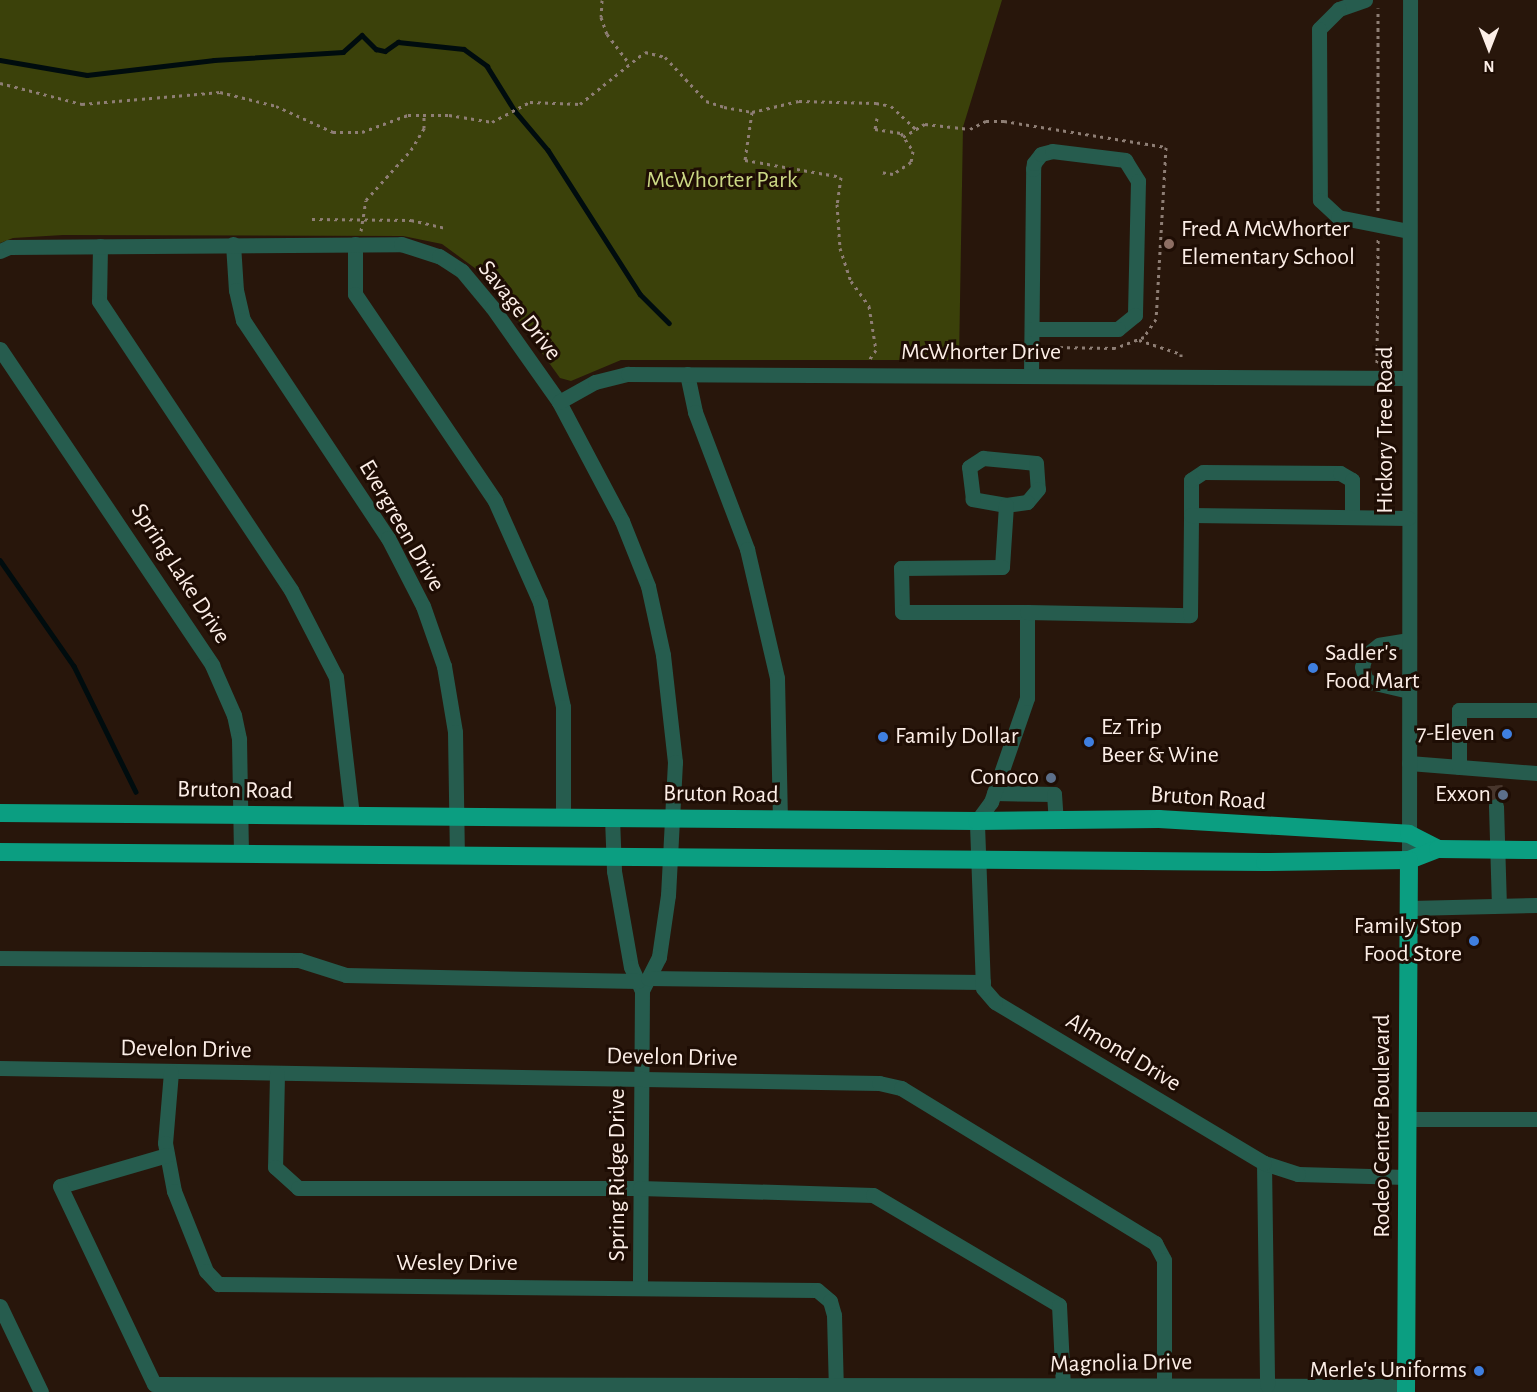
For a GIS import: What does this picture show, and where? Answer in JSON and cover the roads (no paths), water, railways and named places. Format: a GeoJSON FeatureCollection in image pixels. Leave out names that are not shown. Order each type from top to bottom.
{"type":"FeatureCollection","features":[{"type":"Feature","properties":{"kind":"main road","name":"Bruton Road"},"geometry":{"type":"LineString","coordinates":[[0,813],[780,820],[1159,819],[1409,834],[1438,849]]}},
{"type":"Feature","properties":{"kind":"main road","name":"Bruton Road"},"geometry":{"type":"LineString","coordinates":[[0,852],[1409,860],[1438,849],[1537,850]]}},
{"type":"Feature","properties":{"kind":"main road","name":"Rodeo Center Boulevard"},"geometry":{"type":"LineString","coordinates":[[1406,1389],[1409,860]]}},
{"type":"Feature","properties":{"kind":"street"},"geometry":{"type":"LineString","coordinates":[[1365,0],[1339,9],[1319,30],[1320,200],[1338,217],[1409,231]]}},
{"type":"Feature","properties":{"kind":"street","name":"Hickory Tree Road"},"geometry":{"type":"LineString","coordinates":[[1409,860],[1410,0]]}},
{"type":"Feature","properties":{"kind":"street"},"geometry":{"type":"LineString","coordinates":[[1031,376],[1033,169],[1037,158],[1052,151],[1125,160],[1138,181],[1135,315],[1118,329],[1032,329]]}},
{"type":"Feature","properties":{"kind":"street","name":"Savage Drive"},"geometry":{"type":"LineString","coordinates":[[0,251],[9,247],[233,244],[416,246],[462,271],[492,307],[559,402],[622,521],[648,586],[669,702],[675,762],[672,819]]}},
{"type":"Feature","properties":{"kind":"street","name":"Evergreen Drive"},"geometry":{"type":"LineString","coordinates":[[233,244],[236,290],[243,320],[388,538],[423,606],[444,666],[455,732],[457,855]]}},
{"type":"Feature","properties":{"kind":"street"},"geometry":{"type":"LineString","coordinates":[[358,244],[355,294],[495,501],[540,602],[563,707],[563,818]]}},
{"type":"Feature","properties":{"kind":"street"},"geometry":{"type":"LineString","coordinates":[[100,246],[99,301],[291,591],[336,678],[352,816]]}},
{"type":"Feature","properties":{"kind":"street","name":"Spring Lake Drive"},"geometry":{"type":"LineString","coordinates":[[0,349],[212,665],[234,715],[239,739],[241,854]]}},
{"type":"Feature","properties":{"kind":"street","name":"McWhorter Drive"},"geometry":{"type":"LineString","coordinates":[[559,402],[595,382],[628,374],[1408,378]]}},
{"type":"Feature","properties":{"kind":"street"},"geometry":{"type":"LineString","coordinates":[[687,374],[695,412],[747,549],[777,678],[780,820]]}},
{"type":"Feature","properties":{"kind":"street"},"geometry":{"type":"LineString","coordinates":[[975,460],[1036,463],[1039,471],[1034,495],[1027,502],[1006,505],[973,499],[969,466],[975,460]]}},
{"type":"Feature","properties":{"kind":"street"},"geometry":{"type":"LineString","coordinates":[[1006,505],[1002,567],[901,568],[902,612],[1190,615],[1191,480],[1195,475],[1340,473],[1352,480],[1352,517]]}},
{"type":"Feature","properties":{"kind":"street"},"geometry":{"type":"LineString","coordinates":[[1191,514],[1408,518]]}},
{"type":"Feature","properties":{"kind":"street"},"geometry":{"type":"LineString","coordinates":[[0,958],[299,960],[346,975],[643,983],[983,982],[977,821],[994,794],[1027,698],[1027,612]]}},
{"type":"Feature","properties":{"kind":"street"},"geometry":{"type":"LineString","coordinates":[[1409,640],[1378,645],[1365,656],[1362,668],[1365,681],[1409,691]]}},
{"type":"Feature","properties":{"kind":"street"},"geometry":{"type":"LineString","coordinates":[[1459,766],[1459,710],[1537,710]]}},
{"type":"Feature","properties":{"kind":"street"},"geometry":{"type":"LineString","coordinates":[[1409,763],[1459,766],[1495,777],[1537,773]]}},
{"type":"Feature","properties":{"kind":"street"},"geometry":{"type":"LineString","coordinates":[[994,794],[1054,794],[1056,820]]}},
{"type":"Feature","properties":{"kind":"street"},"geometry":{"type":"LineString","coordinates":[[1496,806],[1499,905]]}},
{"type":"Feature","properties":{"kind":"street","name":"Spring Ridge Drive"},"geometry":{"type":"LineString","coordinates":[[612,818],[613,856],[631,967],[643,983]]}},
{"type":"Feature","properties":{"kind":"street","name":"Spring Ridge Drive"},"geometry":{"type":"LineString","coordinates":[[640,1287],[643,983],[659,957],[672,819]]}},
{"type":"Feature","properties":{"kind":"street"},"geometry":{"type":"LineString","coordinates":[[1410,908],[1537,905]]}},
{"type":"Feature","properties":{"kind":"street","name":"Almond Drive"},"geometry":{"type":"LineString","coordinates":[[983,982],[983,988],[995,1002],[1017,1017],[1264,1163],[1299,1174],[1407,1177]]}},
{"type":"Feature","properties":{"kind":"street","name":"Develon Drive"},"geometry":{"type":"LineString","coordinates":[[0,1068],[879,1083],[926,1100],[1155,1243],[1164,1260],[1164,1384]]}},
{"type":"Feature","properties":{"kind":"street","name":"Wesley Drive"},"geometry":{"type":"LineString","coordinates":[[171,1072],[165,1143],[174,1191],[206,1271],[218,1284],[818,1290],[830,1301],[834,1315],[836,1389]]}},
{"type":"Feature","properties":{"kind":"street"},"geometry":{"type":"LineString","coordinates":[[277,1074],[275,1167],[298,1188],[640,1188],[873,1195],[1059,1305],[1063,1387]]}},
{"type":"Feature","properties":{"kind":"street"},"geometry":{"type":"LineString","coordinates":[[1407,1119],[1537,1119]]}},
{"type":"Feature","properties":{"kind":"street","name":"Magnolia Drive"},"geometry":{"type":"LineString","coordinates":[[167,1155],[60,1186],[154,1384],[836,1389],[1164,1384],[1406,1389]]}},
{"type":"Feature","properties":{"kind":"street"},"geometry":{"type":"LineString","coordinates":[[1264,1163],[1267,1385]]}},
{"type":"Feature","properties":{"kind":"street"},"geometry":{"type":"LineString","coordinates":[[0,1306],[41,1392]]}},
{"type":"Feature","properties":{"kind":"waterway"},"geometry":{"type":"LineString","coordinates":[[0,60],[87,75],[214,60],[343,52],[362,35],[376,49],[385,51],[398,42],[464,49],[487,66],[515,111],[548,150],[640,294],[669,323]]}},
{"type":"Feature","properties":{"kind":"waterway"},"geometry":{"type":"LineString","coordinates":[[0,560],[74,666],[136,792]]}},
{"type":"Feature","properties":{"kind":"tunnel"},"geometry":{"type":"LineString","coordinates":[[1495,785],[1496,806]]}},
{"type":"Feature","properties":{"kind":"place","name":"Fred A McWhorter Elementary School"},"geometry":{"type":"Point","coordinates":[1169,244]}},
{"type":"Feature","properties":{"kind":"place","name":"Sadler's Food Mart"},"geometry":{"type":"Point","coordinates":[1313,668]}},
{"type":"Feature","properties":{"kind":"place","name":"7-Eleven"},"geometry":{"type":"Point","coordinates":[1507,734]}},
{"type":"Feature","properties":{"kind":"place","name":"Family Dollar"},"geometry":{"type":"Point","coordinates":[883,737]}},
{"type":"Feature","properties":{"kind":"place","name":"Ez Trip Beer & Wine"},"geometry":{"type":"Point","coordinates":[1089,742]}},
{"type":"Feature","properties":{"kind":"place","name":"Conoco"},"geometry":{"type":"Point","coordinates":[1051,778]}},
{"type":"Feature","properties":{"kind":"place","name":"Exxon"},"geometry":{"type":"Point","coordinates":[1503,795]}},
{"type":"Feature","properties":{"kind":"place","name":"Family Stop Food Store"},"geometry":{"type":"Point","coordinates":[1474,941]}},
{"type":"Feature","properties":{"kind":"place","name":"Merle's Uniforms"},"geometry":{"type":"Point","coordinates":[1479,1371]}},
{"type":"Feature","properties":{"kind":"park label","name":"McWhorter Park"},"geometry":{"type":"Point","coordinates":[722,181]}}]}
